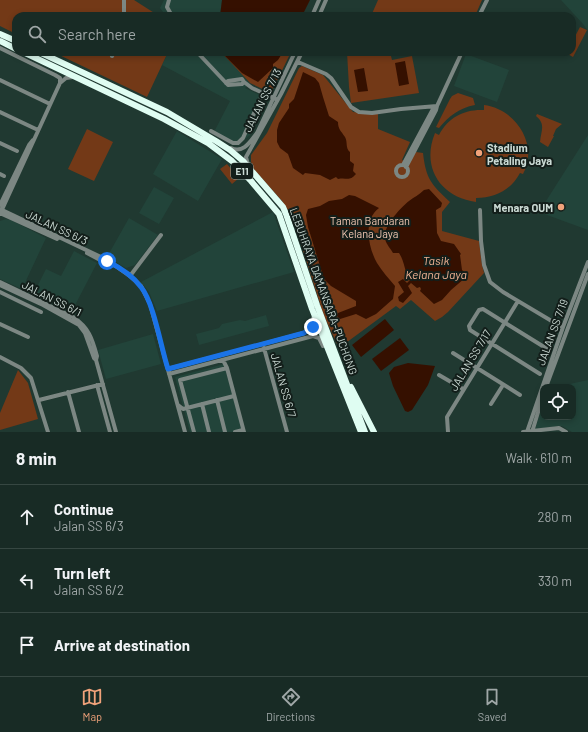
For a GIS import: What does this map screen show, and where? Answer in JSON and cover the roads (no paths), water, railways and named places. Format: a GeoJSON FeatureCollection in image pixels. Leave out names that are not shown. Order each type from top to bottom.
{"type":"FeatureCollection","features":[{"type":"Feature","properties":{"kind":"highway"},"geometry":{"type":"LineString","coordinates":[[0,34],[12,39]]}},
{"type":"Feature","properties":{"kind":"highway"},"geometry":{"type":"LineString","coordinates":[[0,41],[12,47]]}},
{"type":"Feature","properties":{"kind":"highway","name":"LEBUHRAYA DAMANSARA–PUCHONG"},"geometry":{"type":"LineString","coordinates":[[31,56],[164,119],[208,143],[232,160],[279,214],[312,309],[361,432]]}},
{"type":"Feature","properties":{"kind":"highway","name":"LEBUHRAYA DAMANSARA–PUCHONG"},"geometry":{"type":"LineString","coordinates":[[48,56],[167,112],[216,141],[236,155],[282,207],[286,214],[316,305],[365,432]]}},
{"type":"Feature","properties":{"kind":"highway"},"geometry":{"type":"LineString","coordinates":[[312,309],[313,318],[323,346],[356,432]]}},
{"type":"Feature","properties":{"kind":"highway"},"geometry":{"type":"LineString","coordinates":[[341,368],[373,431]]}},
{"type":"Feature","properties":{"kind":"highway"},"geometry":{"type":"LineString","coordinates":[[349,389],[373,431]]}},
{"type":"Feature","properties":{"kind":"street"},"geometry":{"type":"LineString","coordinates":[[124,0],[124,12]]}},
{"type":"Feature","properties":{"kind":"street"},"geometry":{"type":"LineString","coordinates":[[169,0],[167,7],[170,12]]}},
{"type":"Feature","properties":{"kind":"street"},"geometry":{"type":"LineString","coordinates":[[314,12],[319,0]]}},
{"type":"Feature","properties":{"kind":"street"},"geometry":{"type":"LineString","coordinates":[[321,12],[326,0]]}},
{"type":"Feature","properties":{"kind":"street"},"geometry":{"type":"LineString","coordinates":[[481,12],[487,0]]}},
{"type":"Feature","properties":{"kind":"street"},"geometry":{"type":"LineString","coordinates":[[0,48],[12,54]]}},
{"type":"Feature","properties":{"kind":"street"},"geometry":{"type":"LineString","coordinates":[[16,56],[60,78],[60,84]]}},
{"type":"Feature","properties":{"kind":"street"},"geometry":{"type":"LineString","coordinates":[[201,56],[226,83],[228,81],[242,80],[252,88],[276,99]]}},
{"type":"Feature","properties":{"kind":"street","name":"JALAN SS 7/13"},"geometry":{"type":"LineString","coordinates":[[249,168],[246,156],[276,99],[293,56]]}},
{"type":"Feature","properties":{"kind":"street","name":"JALAN SS 7/13"},"geometry":{"type":"LineString","coordinates":[[216,141],[236,150],[244,148],[257,132],[300,56]]}},
{"type":"Feature","properties":{"kind":"street"},"geometry":{"type":"LineString","coordinates":[[437,106],[433,109],[424,132],[410,161],[405,166],[424,132],[428,127],[460,56]]}},
{"type":"Feature","properties":{"kind":"street"},"geometry":{"type":"LineString","coordinates":[[298,62],[326,74],[331,78],[351,107],[359,112],[372,113],[437,106]]}},
{"type":"Feature","properties":{"kind":"street"},"geometry":{"type":"LineString","coordinates":[[53,67],[61,76],[60,84]]}},
{"type":"Feature","properties":{"kind":"street"},"geometry":{"type":"LineString","coordinates":[[0,212],[2,204],[32,146],[60,84],[66,78],[75,77]]}},
{"type":"Feature","properties":{"kind":"street"},"geometry":{"type":"LineString","coordinates":[[0,80],[50,104]]}},
{"type":"Feature","properties":{"kind":"street"},"geometry":{"type":"LineString","coordinates":[[211,131],[233,143],[238,142],[243,138],[263,93]]}},
{"type":"Feature","properties":{"kind":"street"},"geometry":{"type":"LineString","coordinates":[[0,112],[38,130]]}},
{"type":"Feature","properties":{"kind":"street"},"geometry":{"type":"LineString","coordinates":[[0,143],[17,151]]}},
{"type":"Feature","properties":{"kind":"street"},"geometry":{"type":"LineString","coordinates":[[0,218],[10,216],[2,204]]}},
{"type":"Feature","properties":{"kind":"street"},"geometry":{"type":"LineString","coordinates":[[480,210],[481,241],[484,265],[490,282],[494,286],[560,326]]}},
{"type":"Feature","properties":{"kind":"street","name":"JALAN SS 6/3"},"geometry":{"type":"LineString","coordinates":[[0,212],[43,231],[102,261],[107,261],[130,276],[141,286],[148,298],[185,432]]}},
{"type":"Feature","properties":{"kind":"street"},"geometry":{"type":"LineString","coordinates":[[130,276],[161,235]]}},
{"type":"Feature","properties":{"kind":"street","name":"JALAN SS 7/19"},"geometry":{"type":"LineString","coordinates":[[530,432],[563,327],[588,262]]}},
{"type":"Feature","properties":{"kind":"street","name":"JALAN SS 7/19"},"geometry":{"type":"LineString","coordinates":[[547,384],[588,274]]}},
{"type":"Feature","properties":{"kind":"street","name":"JALAN SS 6/1"},"geometry":{"type":"LineString","coordinates":[[0,282],[81,322],[89,332],[97,356],[96,360]]}},
{"type":"Feature","properties":{"kind":"street","name":"JALAN SS 6/1"},"geometry":{"type":"LineString","coordinates":[[0,285],[43,305],[79,325],[85,333],[96,360],[116,432]]}},
{"type":"Feature","properties":{"kind":"street"},"geometry":{"type":"LineString","coordinates":[[0,292],[42,312]]}},
{"type":"Feature","properties":{"kind":"street","name":"JALAN SS 7/17"},"geometry":{"type":"LineString","coordinates":[[448,431],[447,417],[518,301]]}},
{"type":"Feature","properties":{"kind":"street"},"geometry":{"type":"LineString","coordinates":[[540,374],[470,330],[469,326],[479,310],[483,309],[549,350]]}},
{"type":"Feature","properties":{"kind":"street"},"geometry":{"type":"LineString","coordinates":[[168,369],[309,331],[314,325],[313,318]]}},
{"type":"Feature","properties":{"kind":"street"},"geometry":{"type":"LineString","coordinates":[[0,324],[28,337]]}},
{"type":"Feature","properties":{"kind":"street"},"geometry":{"type":"LineString","coordinates":[[169,374],[312,336],[319,338],[323,346]]}},
{"type":"Feature","properties":{"kind":"street","name":"JALAN SS 6/7"},"geometry":{"type":"LineString","coordinates":[[262,344],[288,432]]}},
{"type":"Feature","properties":{"kind":"street"},"geometry":{"type":"LineString","coordinates":[[453,353],[520,395]]}},
{"type":"Feature","properties":{"kind":"street"},"geometry":{"type":"LineString","coordinates":[[0,357],[21,368],[32,378],[48,432]]}},
{"type":"Feature","properties":{"kind":"street"},"geometry":{"type":"LineString","coordinates":[[223,360],[227,368],[244,431],[235,432]]}},
{"type":"Feature","properties":{"kind":"street"},"geometry":{"type":"LineString","coordinates":[[194,432],[180,380],[227,368]]}},
{"type":"Feature","properties":{"kind":"street"},"geometry":{"type":"LineString","coordinates":[[439,375],[463,389]]}},
{"type":"Feature","properties":{"kind":"street"},"geometry":{"type":"LineString","coordinates":[[39,400],[103,384]]}},
{"type":"Feature","properties":{"kind":"street"},"geometry":{"type":"LineString","coordinates":[[97,385],[110,432]]}},
{"type":"Feature","properties":{"kind":"street"},"geometry":{"type":"LineString","coordinates":[[491,404],[503,385]]}},
{"type":"Feature","properties":{"kind":"street"},"geometry":{"type":"LineString","coordinates":[[68,392],[79,432]]}},
{"type":"Feature","properties":{"kind":"street"},"geometry":{"type":"LineString","coordinates":[[177,405],[183,409],[234,396]]}},
{"type":"Feature","properties":{"kind":"street"},"geometry":{"type":"LineString","coordinates":[[217,400],[225,432]]}},
{"type":"Feature","properties":{"kind":"street"},"geometry":{"type":"LineString","coordinates":[[202,404],[209,432]]}},
{"type":"Feature","properties":{"kind":"street"},"geometry":{"type":"LineString","coordinates":[[530,432],[540,404]]}},
{"type":"Feature","properties":{"kind":"street"},"geometry":{"type":"LineString","coordinates":[[523,432],[559,428],[566,432]]}},
{"type":"Feature","properties":{"kind":"water"},"geometry":{"type":"Polygon","coordinates":[[[222,0],[310,0],[304,12],[220,12],[222,0]]]}},
{"type":"Feature","properties":{"kind":"water"},"geometry":{"type":"Polygon","coordinates":[[[225,56],[280,56],[273,64],[273,68],[258,82],[242,73],[225,56]]]}},
{"type":"Feature","properties":{"kind":"water"},"geometry":{"type":"Polygon","coordinates":[[[405,61],[409,84],[399,86],[395,63],[405,61]]]}},
{"type":"Feature","properties":{"kind":"water"},"geometry":{"type":"Polygon","coordinates":[[[364,68],[368,91],[358,92],[354,70],[364,68]]]}},
{"type":"Feature","properties":{"kind":"water"},"geometry":{"type":"Polygon","coordinates":[[[303,72],[315,78],[319,83],[329,116],[338,122],[339,128],[345,137],[350,152],[350,161],[354,164],[353,171],[356,174],[352,178],[338,179],[336,177],[330,180],[320,175],[305,173],[303,175],[293,168],[288,154],[280,148],[277,142],[277,130],[279,123],[289,108],[289,104],[294,99],[303,72]]]}},
{"type":"Feature","properties":{"kind":"water","name":"Tasik Kelana Jaya"},"geometry":{"type":"Polygon","coordinates":[[[429,189],[442,203],[441,207],[436,210],[437,233],[441,241],[454,244],[461,254],[462,270],[464,272],[463,276],[465,278],[442,300],[434,304],[420,291],[420,287],[417,288],[411,283],[408,286],[412,293],[403,303],[399,301],[398,297],[404,292],[398,282],[403,279],[407,283],[410,280],[401,256],[399,253],[393,253],[387,245],[385,239],[386,229],[392,218],[401,208],[424,190],[429,189]]]}},
{"type":"Feature","properties":{"kind":"water","name":"Tasik Kelana Jaya"},"geometry":{"type":"Polygon","coordinates":[[[349,195],[355,196],[379,208],[371,219],[369,226],[369,242],[377,263],[395,286],[393,299],[376,314],[366,319],[356,314],[340,319],[337,316],[338,313],[356,306],[356,301],[331,286],[324,279],[308,227],[306,215],[308,209],[320,206],[329,201],[342,199],[349,195]]]}},
{"type":"Feature","properties":{"kind":"water"},"geometry":{"type":"Polygon","coordinates":[[[385,319],[394,330],[361,357],[352,345],[385,319]]]}},
{"type":"Feature","properties":{"kind":"water"},"geometry":{"type":"Polygon","coordinates":[[[400,338],[409,350],[381,371],[372,359],[400,338]]]}},
{"type":"Feature","properties":{"kind":"water"},"geometry":{"type":"Polygon","coordinates":[[[408,363],[435,366],[428,385],[412,410],[408,412],[405,411],[393,386],[389,373],[394,367],[408,363]]]}},
{"type":"Feature","properties":{"kind":"place","name":"Stadium Petaling Jaya"},"geometry":{"type":"Point","coordinates":[479,153]}},
{"type":"Feature","properties":{"kind":"place","name":"Menara OUM"},"geometry":{"type":"Point","coordinates":[561,207]}},
{"type":"Feature","properties":{"kind":"park label","name":"Taman Bandaran Kelana Jaya"},"geometry":{"type":"Point","coordinates":[370,226]}}]}
